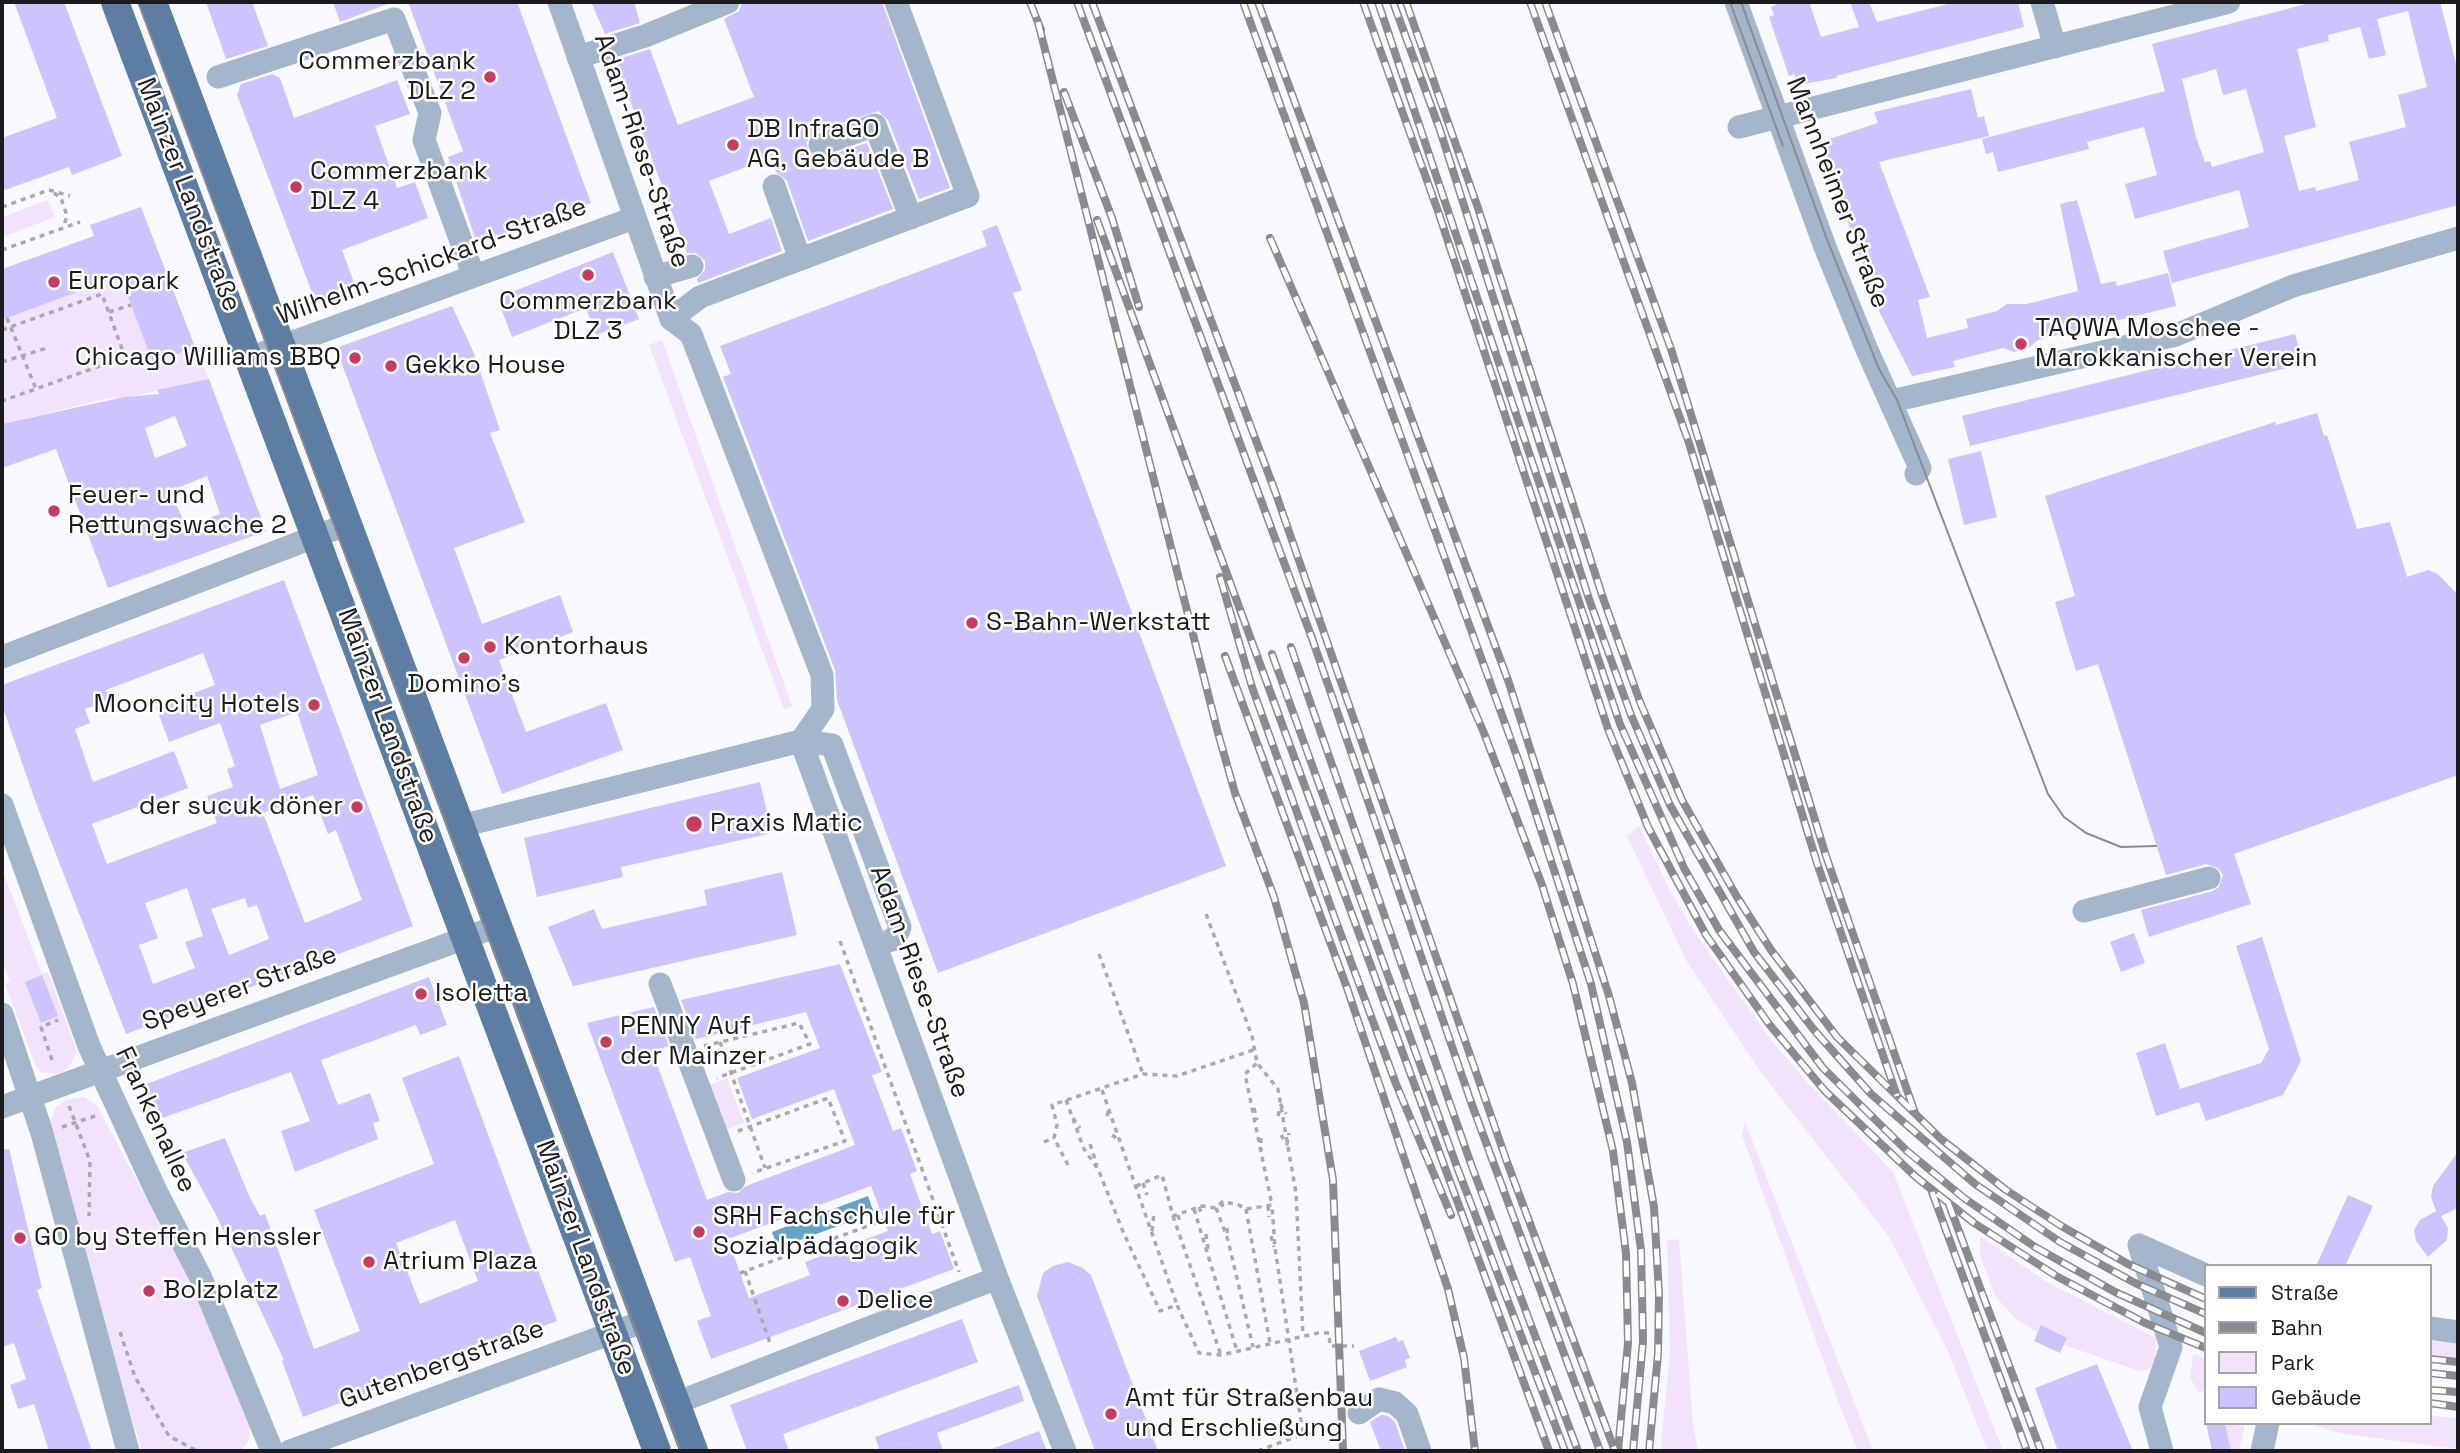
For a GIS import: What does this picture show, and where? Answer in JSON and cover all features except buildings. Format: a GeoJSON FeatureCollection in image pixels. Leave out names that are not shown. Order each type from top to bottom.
{"type":"FeatureCollection","features":[{"type":"Feature","properties":{"kind":"main road","name":"Mainzer Landstraße"},"geometry":{"type":"LineString","coordinates":[[115,2],[657,1451]]}},
{"type":"Feature","properties":{"kind":"main road","name":"Mainzer Landstraße"},"geometry":{"type":"LineString","coordinates":[[153,2],[694,1451]]}},
{"type":"Feature","properties":{"kind":"street","name":"Adam-Riese-Straße"},"geometry":{"type":"LineString","coordinates":[[559,2],[671,319]]}},
{"type":"Feature","properties":{"kind":"street"},"geometry":{"type":"LineString","coordinates":[[578,57],[645,36],[729,2]]}},
{"type":"Feature","properties":{"kind":"street"},"geometry":{"type":"LineString","coordinates":[[461,826],[801,741],[823,709],[822,675],[691,334],[671,319],[700,297],[968,195],[896,2]]}},
{"type":"Feature","properties":{"kind":"street","name":"Mannheimer Straße"},"geometry":{"type":"LineString","coordinates":[[1736,2],[1862,339],[1920,468],[1916,474]]}},
{"type":"Feature","properties":{"kind":"street"},"geometry":{"type":"LineString","coordinates":[[2042,2],[2055,47]]}},
{"type":"Feature","properties":{"kind":"street"},"geometry":{"type":"LineString","coordinates":[[1739,127],[2229,2]]}},
{"type":"Feature","properties":{"kind":"street"},"geometry":{"type":"LineString","coordinates":[[218,77],[391,10],[430,113],[424,140],[473,274]]}},
{"type":"Feature","properties":{"kind":"street"},"geometry":{"type":"LineString","coordinates":[[820,145],[876,125],[911,218]]}},
{"type":"Feature","properties":{"kind":"street"},"geometry":{"type":"LineString","coordinates":[[774,186],[800,259]]}},
{"type":"Feature","properties":{"kind":"street","name":"Wilhelm-Schickard-Straße"},"geometry":{"type":"LineString","coordinates":[[249,358],[473,274],[634,218]]}},
{"type":"Feature","properties":{"kind":"street"},"geometry":{"type":"LineString","coordinates":[[1892,401],[2176,335],[2293,286],[2458,238]]}},
{"type":"Feature","properties":{"kind":"street"},"geometry":{"type":"LineString","coordinates":[[655,278],[692,266]]}},
{"type":"Feature","properties":{"kind":"street"},"geometry":{"type":"LineString","coordinates":[[2,657],[348,524]]}},
{"type":"Feature","properties":{"kind":"street","name":"Adam-Riese-Straße"},"geometry":{"type":"LineString","coordinates":[[801,741],[997,1278],[1065,1451]]}},
{"type":"Feature","properties":{"kind":"street","name":"Frankenallee"},"geometry":{"type":"LineString","coordinates":[[2,805],[100,1070],[200,1276],[272,1451]]}},
{"type":"Feature","properties":{"kind":"street"},"geometry":{"type":"LineString","coordinates":[[2084,911],[2209,878]]}},
{"type":"Feature","properties":{"kind":"street","name":"Speyerer Straße"},"geometry":{"type":"LineString","coordinates":[[2,1107],[498,926]]}},
{"type":"Feature","properties":{"kind":"street"},"geometry":{"type":"LineString","coordinates":[[660,984],[734,1180]]}},
{"type":"Feature","properties":{"kind":"street"},"geometry":{"type":"LineString","coordinates":[[2,1014],[32,1096],[128,1451]]}},
{"type":"Feature","properties":{"kind":"street"},"geometry":{"type":"LineString","coordinates":[[2162,1451],[2150,1407],[2171,1347],[2139,1245],[2204,1274]]}},
{"type":"Feature","properties":{"kind":"street"},"geometry":{"type":"LineString","coordinates":[[676,1403],[997,1278]]}},
{"type":"Feature","properties":{"kind":"street","name":"Gutenbergstraße"},"geometry":{"type":"LineString","coordinates":[[290,1451],[645,1321]]}},
{"type":"Feature","properties":{"kind":"street"},"geometry":{"type":"LineString","coordinates":[[2432,1328],[2458,1332]]}},
{"type":"Feature","properties":{"kind":"street"},"geometry":{"type":"LineString","coordinates":[[1359,1413],[1379,1399],[1395,1403],[1407,1415],[1420,1451]]}},
{"type":"Feature","properties":{"kind":"street"},"geometry":{"type":"LineString","coordinates":[[2262,1451],[2268,1425]]}},
{"type":"Feature","properties":{"kind":"path"},"geometry":{"type":"LineString","coordinates":[[2,208],[49,190],[70,196]]}},
{"type":"Feature","properties":{"kind":"path"},"geometry":{"type":"LineString","coordinates":[[49,190],[61,198],[67,216],[63,228]]}},
{"type":"Feature","properties":{"kind":"path"},"geometry":{"type":"LineString","coordinates":[[2,250],[80,222]]}},
{"type":"Feature","properties":{"kind":"path"},"geometry":{"type":"LineString","coordinates":[[2,330],[102,294],[125,357],[2,401]]}},
{"type":"Feature","properties":{"kind":"path"},"geometry":{"type":"LineString","coordinates":[[109,312],[131,305]]}},
{"type":"Feature","properties":{"kind":"path"},"geometry":{"type":"LineString","coordinates":[[7,318],[36,389]]}},
{"type":"Feature","properties":{"kind":"path"},"geometry":{"type":"LineString","coordinates":[[2,362],[47,348]]}},
{"type":"Feature","properties":{"kind":"path"},"geometry":{"type":"LineString","coordinates":[[1206,914],[1256,1049],[1257,1063],[1278,1088],[1296,1193],[1304,1335]]}},
{"type":"Feature","properties":{"kind":"path"},"geometry":{"type":"LineString","coordinates":[[840,941],[966,1290]]}},
{"type":"Feature","properties":{"kind":"path"},"geometry":{"type":"LineString","coordinates":[[1099,954],[1143,1074]]}},
{"type":"Feature","properties":{"kind":"path"},"geometry":{"type":"LineString","coordinates":[[52,1060],[41,1027],[65,1017]]}},
{"type":"Feature","properties":{"kind":"path"},"geometry":{"type":"LineString","coordinates":[[686,1050],[799,1023],[810,1044],[699,1084]]}},
{"type":"Feature","properties":{"kind":"path"},"geometry":{"type":"LineString","coordinates":[[720,1042],[765,1168]]}},
{"type":"Feature","properties":{"kind":"path"},"geometry":{"type":"LineString","coordinates":[[1064,1153],[1068,1165],[1056,1137],[1057,1125],[1052,1105],[1143,1074],[1177,1076],[1256,1049]]}},
{"type":"Feature","properties":{"kind":"path"},"geometry":{"type":"LineString","coordinates":[[1257,1063],[1245,1074],[1257,1120]]}},
{"type":"Feature","properties":{"kind":"path"},"geometry":{"type":"LineString","coordinates":[[1102,1090],[1110,1106],[1178,1305],[1199,1353],[1221,1355],[1304,1335],[1329,1333],[1329,1346],[1354,1346]]}},
{"type":"Feature","properties":{"kind":"path"},"geometry":{"type":"LineString","coordinates":[[719,1138],[828,1098],[845,1141],[734,1180]]}},
{"type":"Feature","properties":{"kind":"path"},"geometry":{"type":"LineString","coordinates":[[67,1100],[90,1161],[88,1213],[91,1224]]}},
{"type":"Feature","properties":{"kind":"path"},"geometry":{"type":"LineString","coordinates":[[1066,1100],[1084,1149],[1098,1169]]}},
{"type":"Feature","properties":{"kind":"path"},"geometry":{"type":"LineString","coordinates":[[1253,1103],[1252,1119],[1270,1206],[1303,1434],[1258,1451]]}},
{"type":"Feature","properties":{"kind":"path"},"geometry":{"type":"LineString","coordinates":[[1281,1105],[1286,1114]]}},
{"type":"Feature","properties":{"kind":"path"},"geometry":{"type":"LineString","coordinates":[[1279,1116],[1281,1105]]}},
{"type":"Feature","properties":{"kind":"path"},"geometry":{"type":"LineString","coordinates":[[1107,1116],[1110,1106]]}},
{"type":"Feature","properties":{"kind":"path"},"geometry":{"type":"LineString","coordinates":[[54,1130],[101,1114]]}},
{"type":"Feature","properties":{"kind":"path"},"geometry":{"type":"LineString","coordinates":[[1071,1117],[1080,1128]]}},
{"type":"Feature","properties":{"kind":"path"},"geometry":{"type":"LineString","coordinates":[[1287,1144],[1290,1133]]}},
{"type":"Feature","properties":{"kind":"path"},"geometry":{"type":"LineString","coordinates":[[1112,1135],[1120,1141]]}},
{"type":"Feature","properties":{"kind":"path"},"geometry":{"type":"LineString","coordinates":[[1280,1135],[1287,1144]]}},
{"type":"Feature","properties":{"kind":"path"},"geometry":{"type":"LineString","coordinates":[[1044,1142],[1056,1137]]}},
{"type":"Feature","properties":{"kind":"path"},"geometry":{"type":"LineString","coordinates":[[1261,1139],[1261,1153]]}},
{"type":"Feature","properties":{"kind":"path"},"geometry":{"type":"LineString","coordinates":[[1090,1144],[1124,1234],[1160,1311],[1178,1305]]}},
{"type":"Feature","properties":{"kind":"path"},"geometry":{"type":"LineString","coordinates":[[1136,1186],[1161,1174],[1221,1355]]}},
{"type":"Feature","properties":{"kind":"path"},"geometry":{"type":"LineString","coordinates":[[1143,1183],[1147,1195]]}},
{"type":"Feature","properties":{"kind":"path"},"geometry":{"type":"LineString","coordinates":[[1175,1215],[1197,1208],[1216,1208],[1222,1202],[1237,1203],[1246,1209],[1270,1206]]}},
{"type":"Feature","properties":{"kind":"path"},"geometry":{"type":"LineString","coordinates":[[1222,1202],[1223,1210]]}},
{"type":"Feature","properties":{"kind":"path"},"geometry":{"type":"LineString","coordinates":[[1269,1217],[1270,1206]]}},
{"type":"Feature","properties":{"kind":"path"},"geometry":{"type":"LineString","coordinates":[[1197,1208],[1202,1216]]}},
{"type":"Feature","properties":{"kind":"path"},"geometry":{"type":"LineString","coordinates":[[1197,1208],[1237,1351]]}},
{"type":"Feature","properties":{"kind":"path"},"geometry":{"type":"LineString","coordinates":[[1216,1208],[1228,1240],[1254,1347]]}},
{"type":"Feature","properties":{"kind":"path"},"geometry":{"type":"LineString","coordinates":[[1246,1209],[1270,1343]]}},
{"type":"Feature","properties":{"kind":"path"},"geometry":{"type":"LineString","coordinates":[[1152,1233],[1154,1213]]}},
{"type":"Feature","properties":{"kind":"path"},"geometry":{"type":"LineString","coordinates":[[1175,1215],[1180,1222]]}},
{"type":"Feature","properties":{"kind":"path"},"geometry":{"type":"LineString","coordinates":[[770,1343],[742,1272],[884,1220]]}},
{"type":"Feature","properties":{"kind":"path"},"geometry":{"type":"LineString","coordinates":[[1227,1228],[1228,1240]]}},
{"type":"Feature","properties":{"kind":"path"},"geometry":{"type":"LineString","coordinates":[[1206,1234],[1208,1249]]}},
{"type":"Feature","properties":{"kind":"path"},"geometry":{"type":"LineString","coordinates":[[1271,1236],[1275,1248]]}},
{"type":"Feature","properties":{"kind":"path"},"geometry":{"type":"LineString","coordinates":[[1185,1240],[1188,1253]]}},
{"type":"Feature","properties":{"kind":"path"},"geometry":{"type":"LineString","coordinates":[[135,1377],[169,1436],[197,1451]]}},
{"type":"Feature","properties":{"kind":"green space"},"geometry":{"type":"Polygon","coordinates":[[[48,200],[55,217],[2,237],[2,217],[48,200]]]}},
{"type":"Feature","properties":{"kind":"green space"},"geometry":{"type":"Polygon","coordinates":[[[120,276],[153,362],[195,347],[209,379],[133,396],[108,398],[2,424],[2,320],[120,276]]]}},
{"type":"Feature","properties":{"kind":"green space"},"geometry":{"type":"Polygon","coordinates":[[[662,340],[792,706],[784,709],[649,345],[662,340]]]}},
{"type":"Feature","properties":{"kind":"green space"},"geometry":{"type":"Polygon","coordinates":[[[1639,826],[1670,891],[1699,939],[1771,1040],[1893,1172],[2003,1451],[1988,1451],[1947,1349],[1889,1237],[1760,1071],[1686,960],[1627,836],[1639,826]]]}},
{"type":"Feature","properties":{"kind":"green space"},"geometry":{"type":"Polygon","coordinates":[[[2,869],[42,974],[48,972],[77,1051],[69,1067],[59,1074],[43,1073],[36,1066],[5,984],[10,981],[2,960],[2,869]]]}},
{"type":"Feature","properties":{"kind":"green space"},"geometry":{"type":"Polygon","coordinates":[[[727,1078],[744,1123],[722,1131],[706,1087],[727,1078]]]}},
{"type":"Feature","properties":{"kind":"green space"},"geometry":{"type":"Polygon","coordinates":[[[84,1097],[97,1106],[190,1280],[250,1425],[249,1439],[241,1451],[142,1451],[97,1302],[51,1120],[56,1107],[67,1100],[84,1097]]]}},
{"type":"Feature","properties":{"kind":"green space"},"geometry":{"type":"Polygon","coordinates":[[[1745,1122],[1873,1451],[1858,1451],[1839,1404],[1742,1135],[1745,1122]]]}},
{"type":"Feature","properties":{"kind":"green space"},"geometry":{"type":"Polygon","coordinates":[[[1980,1236],[2047,1282],[2156,1338],[2155,1361],[2149,1369],[2139,1371],[2064,1345],[2067,1338],[2042,1326],[2038,1333],[2016,1319],[1995,1296],[1980,1255],[1980,1236]]]}},
{"type":"Feature","properties":{"kind":"green space"},"geometry":{"type":"Polygon","coordinates":[[[1679,1239],[1693,1424],[1698,1451],[1664,1451],[1661,1444],[1670,1353],[1667,1241],[1679,1239]]]}},
{"type":"Feature","properties":{"kind":"green space"},"geometry":{"type":"Polygon","coordinates":[[[2432,1335],[2458,1337],[2458,1359],[2432,1355],[2432,1335]]]}},
{"type":"Feature","properties":{"kind":"green space"},"geometry":{"type":"Polygon","coordinates":[[[2193,1354],[2204,1358],[2204,1391],[2199,1392],[2190,1378],[2193,1354]]]}},
{"type":"Feature","properties":{"kind":"green space"},"geometry":{"type":"Polygon","coordinates":[[[2432,1416],[2458,1418],[2458,1449],[2345,1434],[2311,1425],[2432,1425],[2432,1416]]]}},
{"type":"Feature","properties":{"kind":"green space"},"geometry":{"type":"Polygon","coordinates":[[[2225,1425],[2245,1425],[2239,1451],[2231,1451],[2225,1425]]]}},
{"type":"Feature","properties":{"kind":"water"},"geometry":{"type":"Polygon","coordinates":[[[868,1196],[874,1213],[778,1248],[772,1232],[868,1196]]]}},
{"type":"Feature","properties":{"kind":"tram line"},"geometry":{"type":"LineString","coordinates":[[138,2],[681,1451]]}},
{"type":"Feature","properties":{"kind":"tram line"},"geometry":{"type":"LineString","coordinates":[[1730,2],[1783,146]]}},
{"type":"Feature","properties":{"kind":"tram line"},"geometry":{"type":"LineString","coordinates":[[1741,2],[1826,237],[1879,369],[1897,400],[2048,794],[2064,817],[2086,833],[2121,847],[2156,846]]}},
{"type":"Feature","properties":{"kind":"railway"},"geometry":{"type":"LineString","coordinates":[[1030,2],[1041,30]]}},
{"type":"Feature","properties":{"kind":"railway"},"geometry":{"type":"LineString","coordinates":[[1077,2],[1313,641],[1471,1102],[1600,1451]]}},
{"type":"Feature","properties":{"kind":"railway"},"geometry":{"type":"LineString","coordinates":[[1092,2],[1276,494],[1507,1162],[1615,1451]]}},
{"type":"Feature","properties":{"kind":"railway"},"geometry":{"type":"LineString","coordinates":[[1243,2],[1519,762],[1591,984],[1627,1142],[1641,1250],[1643,1341],[1633,1451]]}},
{"type":"Feature","properties":{"kind":"railway"},"geometry":{"type":"LineString","coordinates":[[1258,2],[1509,683],[1609,996],[1632,1083],[1654,1207],[1659,1294],[1658,1354],[1649,1451]]}},
{"type":"Feature","properties":{"kind":"railway"},"geometry":{"type":"LineString","coordinates":[[1363,2],[1439,214],[1608,729],[1648,827],[1706,935],[1769,1024],[1825,1091],[1916,1177],[1974,1223],[2058,1277],[2145,1323],[2204,1347]]}},
{"type":"Feature","properties":{"kind":"railway"},"geometry":{"type":"LineString","coordinates":[[1378,2],[1620,724],[1684,868],[1719,930],[1823,1068],[1907,1151],[1964,1198],[2035,1247],[2115,1292],[2204,1332]]}},
{"type":"Feature","properties":{"kind":"railway"},"geometry":{"type":"LineString","coordinates":[[1393,2],[1440,130],[1589,599],[1631,715],[1670,805],[1754,952],[1814,1030],[1871,1094],[1975,1184],[2060,1242],[2135,1283],[2204,1313]]}},
{"type":"Feature","properties":{"kind":"railway"},"geometry":{"type":"LineString","coordinates":[[1406,2],[1478,208],[1602,595],[1640,702],[1682,800],[1737,897],[1771,950],[1837,1037],[1941,1139],[2006,1190],[2063,1227],[2128,1264],[2204,1298]]}},
{"type":"Feature","properties":{"kind":"railway"},"geometry":{"type":"LineString","coordinates":[[1530,2],[1689,443],[1817,863],[1897,1096]]}},
{"type":"Feature","properties":{"kind":"railway"},"geometry":{"type":"LineString","coordinates":[[1545,2],[1671,349],[1826,856],[1915,1113]]}},
{"type":"Feature","properties":{"kind":"railway"},"geometry":{"type":"LineString","coordinates":[[1038,22],[1218,733],[1235,793],[1274,897],[1304,1003],[1333,1180],[1343,1451]]}},
{"type":"Feature","properties":{"kind":"railway"},"geometry":{"type":"LineString","coordinates":[[1064,92],[1112,218],[1139,307]]}},
{"type":"Feature","properties":{"kind":"railway"},"geometry":{"type":"LineString","coordinates":[[1097,220],[1549,1451]]}},
{"type":"Feature","properties":{"kind":"railway"},"geometry":{"type":"LineString","coordinates":[[1270,238],[1484,733],[1542,885],[1573,984],[1613,1151],[1626,1253],[1628,1343],[1618,1451]]}},
{"type":"Feature","properties":{"kind":"railway"},"geometry":{"type":"LineString","coordinates":[[1220,577],[1252,687],[1333,913],[1396,1084],[1451,1215]]}},
{"type":"Feature","properties":{"kind":"railway"},"geometry":{"type":"LineString","coordinates":[[1291,647],[1471,1164],[1578,1451]]}},
{"type":"Feature","properties":{"kind":"railway"},"geometry":{"type":"LineString","coordinates":[[1272,654],[1457,1167],[1565,1451]]}},
{"type":"Feature","properties":{"kind":"railway"},"geometry":{"type":"LineString","coordinates":[[1225,656],[1347,988],[1448,1289],[1464,1358],[1475,1451]]}},
{"type":"Feature","properties":{"kind":"railway"},"geometry":{"type":"LineString","coordinates":[[1932,1192],[2027,1451]]}},
{"type":"Feature","properties":{"kind":"railway"},"geometry":{"type":"LineString","coordinates":[[1948,1202],[2041,1451]]}},
{"type":"Feature","properties":{"kind":"railway"},"geometry":{"type":"LineString","coordinates":[[2432,1359],[2458,1362]]}},
{"type":"Feature","properties":{"kind":"railway"},"geometry":{"type":"LineString","coordinates":[[2432,1373],[2458,1376]]}},
{"type":"Feature","properties":{"kind":"railway"},"geometry":{"type":"LineString","coordinates":[[2432,1390],[2458,1392]]}},
{"type":"Feature","properties":{"kind":"railway"},"geometry":{"type":"LineString","coordinates":[[2432,1403],[2458,1407]]}},
{"type":"Feature","properties":{"kind":"place","name":"Commerzbank DLZ 2"},"geometry":{"type":"Point","coordinates":[490,77]}},
{"type":"Feature","properties":{"kind":"place","name":"DB InfraGO AG, Gebäude B"},"geometry":{"type":"Point","coordinates":[733,145]}},
{"type":"Feature","properties":{"kind":"place","name":"Commerzbank DLZ 4"},"geometry":{"type":"Point","coordinates":[296,187]}},
{"type":"Feature","properties":{"kind":"place","name":"Commerzbank DLZ 3"},"geometry":{"type":"Point","coordinates":[588,275]}},
{"type":"Feature","properties":{"kind":"place","name":"Europark"},"geometry":{"type":"Point","coordinates":[54,282]}},
{"type":"Feature","properties":{"kind":"place","name":"TAQWA Moschee - Marokkanischer Verein"},"geometry":{"type":"Point","coordinates":[2021,344]}},
{"type":"Feature","properties":{"kind":"place","name":"Chicago Williams BBQ"},"geometry":{"type":"Point","coordinates":[355,358]}},
{"type":"Feature","properties":{"kind":"place","name":"Gekko House"},"geometry":{"type":"Point","coordinates":[391,366]}},
{"type":"Feature","properties":{"kind":"place","name":"Feuer- und Rettungswache 2"},"geometry":{"type":"Point","coordinates":[54,511]}},
{"type":"Feature","properties":{"kind":"place","name":"S-Bahn-Werkstatt"},"geometry":{"type":"Point","coordinates":[972,623]}},
{"type":"Feature","properties":{"kind":"place","name":"Kontorhaus"},"geometry":{"type":"Point","coordinates":[490,647]}},
{"type":"Feature","properties":{"kind":"place","name":"Domino's"},"geometry":{"type":"Point","coordinates":[464,658]}},
{"type":"Feature","properties":{"kind":"place","name":"Mooncity Hotels"},"geometry":{"type":"Point","coordinates":[314,705]}},
{"type":"Feature","properties":{"kind":"place","name":"der sucuk döner"},"geometry":{"type":"Point","coordinates":[357,807]}},
{"type":"Feature","properties":{"kind":"place","name":"Praxis Matic"},"geometry":{"type":"Point","coordinates":[694,824]}},
{"type":"Feature","properties":{"kind":"place","name":"Isoletta"},"geometry":{"type":"Point","coordinates":[421,994]}},
{"type":"Feature","properties":{"kind":"place","name":"PENNY Auf der Mainzer"},"geometry":{"type":"Point","coordinates":[606,1042]}},
{"type":"Feature","properties":{"kind":"place","name":"SRH Fachschule für Sozialpädagogik"},"geometry":{"type":"Point","coordinates":[699,1232]}},
{"type":"Feature","properties":{"kind":"place","name":"GO by Steffen Henssler"},"geometry":{"type":"Point","coordinates":[20,1238]}},
{"type":"Feature","properties":{"kind":"place","name":"Atrium Plaza"},"geometry":{"type":"Point","coordinates":[369,1262]}},
{"type":"Feature","properties":{"kind":"place","name":"Bolzplatz"},"geometry":{"type":"Point","coordinates":[149,1291]}},
{"type":"Feature","properties":{"kind":"place","name":"Delice"},"geometry":{"type":"Point","coordinates":[843,1301]}},
{"type":"Feature","properties":{"kind":"place","name":"Amt für Straßenbau und Erschließung"},"geometry":{"type":"Point","coordinates":[1111,1414]}}]}
